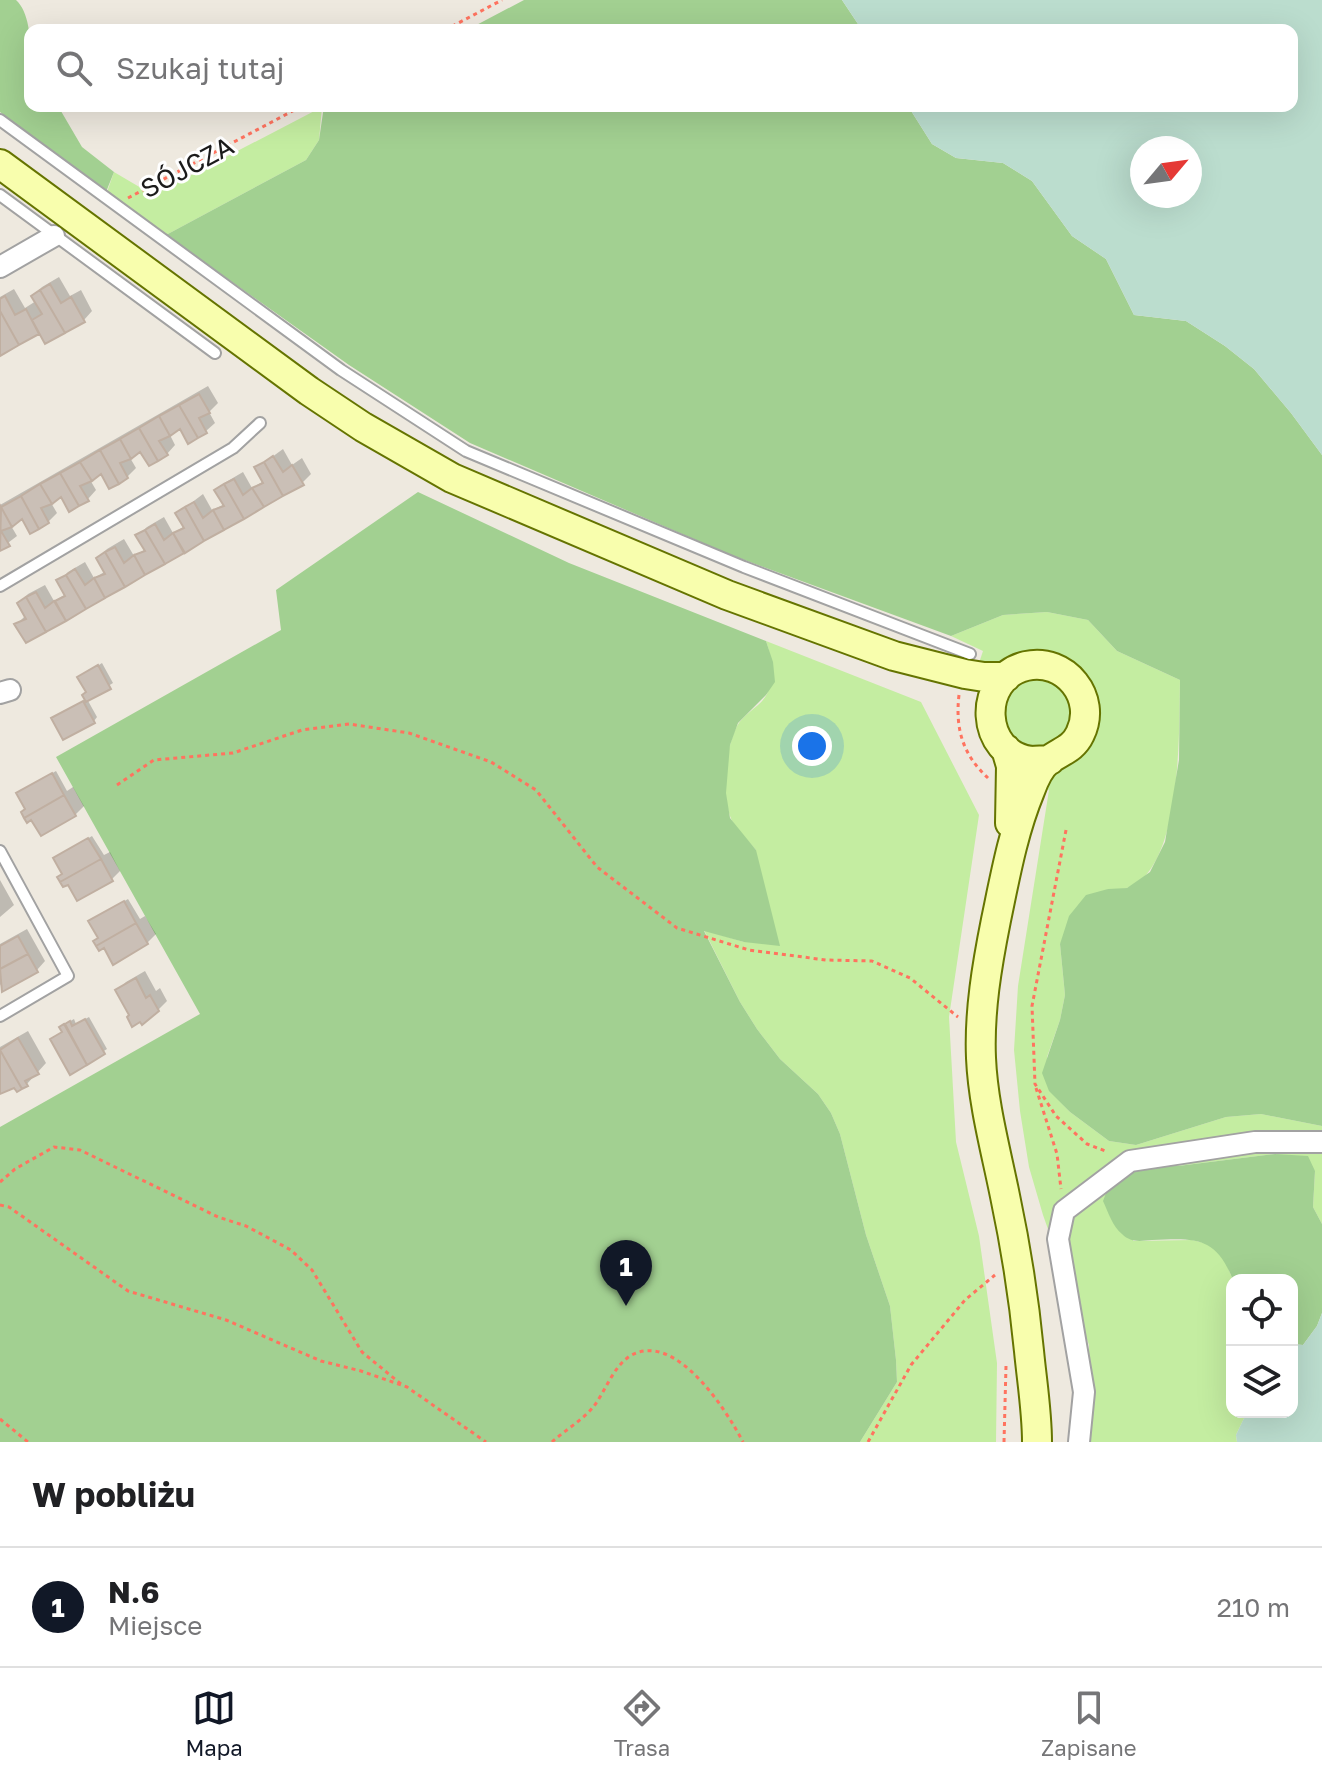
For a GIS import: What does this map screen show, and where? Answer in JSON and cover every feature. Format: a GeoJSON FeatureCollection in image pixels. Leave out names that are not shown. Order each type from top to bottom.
{"type":"FeatureCollection","features":[{"type":"Feature","properties":{"kind":"main road"},"geometry":{"type":"LineString","coordinates":[[0,164],[309,391],[363,427],[452,478],[727,595],[894,656],[974,676],[1006,677]]}},
{"type":"Feature","properties":{"kind":"main road"},"geometry":{"type":"LineString","coordinates":[[894,656],[989,708]]}},
{"type":"Feature","properties":{"kind":"main road"},"geometry":{"type":"LineString","coordinates":[[1020,1442],[1017,1253],[990,1122],[981,1059],[988,962],[1008,860],[1029,793],[1039,772],[1050,760],[1072,747],[1080,736],[1086,712],[1076,684],[1053,667],[1025,666],[1006,677],[993,694],[989,708],[991,727],[1014,755],[1031,761],[1050,760]]}},
{"type":"Feature","properties":{"kind":"main road"},"geometry":{"type":"LineString","coordinates":[[1006,749],[1011,778],[1008,860]]}},
{"type":"Feature","properties":{"kind":"main road"},"geometry":{"type":"LineString","coordinates":[[1017,1355],[1037,1420],[1037,1442]]}},
{"type":"Feature","properties":{"kind":"street"},"geometry":{"type":"LineString","coordinates":[[0,267],[54,236]]}},
{"type":"Feature","properties":{"kind":"street"},"geometry":{"type":"LineString","coordinates":[[1079,1442],[1084,1392],[1058,1239],[1064,1211],[1130,1161],[1255,1142],[1322,1142]]}},
{"type":"Feature","properties":{"kind":"lane"},"geometry":{"type":"LineString","coordinates":[[0,120],[341,370],[466,451],[744,567],[970,654]]}},
{"type":"Feature","properties":{"kind":"lane"},"geometry":{"type":"LineString","coordinates":[[0,195],[215,353]]}},
{"type":"Feature","properties":{"kind":"lane"},"geometry":{"type":"LineString","coordinates":[[0,586],[233,448],[260,423]]}},
{"type":"Feature","properties":{"kind":"lane"},"geometry":{"type":"LineString","coordinates":[[0,851],[68,976],[0,1016]]}},
{"type":"Feature","properties":{"kind":"path"},"geometry":{"type":"LineString","coordinates":[[456,24],[502,0]]}},
{"type":"Feature","properties":{"kind":"path","name":"SÓJCZA"},"geometry":{"type":"LineString","coordinates":[[115,205],[291,112]]}},
{"type":"Feature","properties":{"kind":"path"},"geometry":{"type":"LineString","coordinates":[[959,695],[959,728],[963,746],[971,761],[990,780]]}},
{"type":"Feature","properties":{"kind":"path"},"geometry":{"type":"LineString","coordinates":[[117,785],[154,760],[233,753],[302,730],[349,724],[409,733],[491,762],[536,790],[597,867],[677,928],[749,950],[826,960],[872,961],[910,978],[961,1019]]}},
{"type":"Feature","properties":{"kind":"path"},"geometry":{"type":"LineString","coordinates":[[1064,1211],[1057,1154],[1035,1084],[1032,1006],[1066,830]]}},
{"type":"Feature","properties":{"kind":"path"},"geometry":{"type":"LineString","coordinates":[[1035,1084],[1056,1116],[1087,1144],[1130,1161]]}},
{"type":"Feature","properties":{"kind":"path"},"geometry":{"type":"LineString","coordinates":[[0,1182],[15,1169],[54,1147],[80,1150],[218,1217],[246,1226],[291,1250],[312,1270],[362,1352],[486,1442]]}},
{"type":"Feature","properties":{"kind":"path"},"geometry":{"type":"LineString","coordinates":[[0,1205],[9,1207],[128,1291],[226,1320],[321,1361],[407,1387]]}},
{"type":"Feature","properties":{"kind":"path"},"geometry":{"type":"LineString","coordinates":[[868,1442],[911,1365],[965,1300],[998,1272],[999,1287]]}},
{"type":"Feature","properties":{"kind":"path"},"geometry":{"type":"LineString","coordinates":[[552,1442],[587,1414],[619,1366],[633,1354],[654,1352],[674,1358],[692,1370],[722,1405],[743,1442]]}},
{"type":"Feature","properties":{"kind":"path"},"geometry":{"type":"LineString","coordinates":[[1004,1442],[1017,1355]]}},
{"type":"Feature","properties":{"kind":"path"},"geometry":{"type":"LineString","coordinates":[[0,1419],[28,1442]]}},
{"type":"Feature","properties":{"kind":"green space"},"geometry":{"type":"Polygon","coordinates":[[[0,0],[16,0],[28,24],[24,24],[24,112],[62,112],[82,147],[114,172],[106,192],[0,112],[0,0]]]}},
{"type":"Feature","properties":{"kind":"green space"},"geometry":{"type":"Polygon","coordinates":[[[524,0],[842,0],[858,24],[478,24],[524,0]]]}},
{"type":"Feature","properties":{"kind":"green space"},"geometry":{"type":"Polygon","coordinates":[[[842,0],[1322,0],[1322,455],[1254,369],[1225,346],[1186,321],[1134,315],[1106,259],[1072,236],[1032,181],[1003,163],[956,158],[932,144],[912,112],[1298,112],[1298,24],[858,24],[842,0]]]}},
{"type":"Feature","properties":{"kind":"green space"},"geometry":{"type":"Polygon","coordinates":[[[312,112],[322,112],[319,140],[306,160],[166,235],[107,192],[114,172],[153,195],[312,112]]]}},
{"type":"Feature","properties":{"kind":"green space"},"geometry":{"type":"Polygon","coordinates":[[[323,112],[912,112],[932,144],[956,158],[1003,163],[1032,181],[1072,236],[1106,259],[1134,315],[1186,321],[1254,369],[1322,455],[1322,1126],[1261,1114],[1226,1117],[1136,1145],[1109,1141],[1070,1112],[1049,1091],[1042,1073],[1065,995],[1060,944],[1069,916],[1086,895],[1127,888],[1150,872],[1165,842],[1179,760],[1180,680],[1117,651],[1088,620],[1047,612],[1003,615],[951,636],[731,555],[470,443],[349,365],[166,235],[306,160],[319,140],[323,112]]]}},
{"type":"Feature","properties":{"kind":"green space"},"geometry":{"type":"Polygon","coordinates":[[[418,492],[569,563],[766,641],[775,682],[738,723],[730,745],[726,793],[730,818],[756,850],[780,946],[744,942],[704,931],[757,1029],[780,1059],[818,1094],[840,1134],[866,1235],[890,1306],[896,1360],[897,1382],[860,1442],[0,1442],[0,1127],[200,1014],[56,757],[281,630],[276,590],[418,492]]]}},
{"type":"Feature","properties":{"kind":"green space"},"geometry":{"type":"Polygon","coordinates":[[[1047,612],[1088,620],[1117,651],[1180,680],[1178,762],[1168,827],[1159,855],[1145,876],[1127,888],[1108,889],[1060,944],[1065,995],[1047,1057],[1050,1091],[1070,1112],[1109,1141],[1136,1145],[1226,1117],[1261,1114],[1322,1126],[1322,1224],[1313,1207],[1315,1171],[1275,1154],[1178,1166],[1151,1164],[1133,1241],[1192,1240],[1209,1244],[1224,1258],[1231,1274],[1226,1274],[1226,1418],[1244,1418],[1236,1435],[1237,1442],[1090,1442],[1089,1345],[1029,1167],[1014,1050],[1018,986],[1049,790],[1043,788],[1054,775],[1080,757],[1091,743],[1097,728],[1098,711],[1088,679],[1064,656],[1048,650],[1031,650],[1000,664],[978,666],[983,651],[951,636],[1003,615],[1047,612]]]}},
{"type":"Feature","properties":{"kind":"green space"},"geometry":{"type":"Polygon","coordinates":[[[766,641],[921,702],[979,815],[949,1017],[956,1142],[979,1236],[997,1363],[996,1442],[860,1442],[897,1382],[896,1360],[890,1306],[866,1235],[840,1134],[818,1094],[780,1059],[757,1029],[704,930],[744,942],[756,850],[730,816],[726,770],[737,726],[770,688],[772,668],[766,641]]]}},
{"type":"Feature","properties":{"kind":"green space"},"geometry":{"type":"Polygon","coordinates":[[[1031,679],[1045,679],[1057,684],[1067,694],[1072,713],[1067,732],[1057,742],[1045,747],[1031,747],[1019,742],[1009,732],[1004,720],[1004,706],[1009,694],[1019,684],[1031,679]]]}},
{"type":"Feature","properties":{"kind":"green space"},"geometry":{"type":"Polygon","coordinates":[[[1275,1154],[1308,1156],[1315,1171],[1313,1207],[1322,1224],[1322,1313],[1303,1345],[1298,1345],[1298,1274],[1230,1274],[1219,1255],[1202,1243],[1180,1239],[1129,1239],[1116,1227],[1103,1201],[1108,1188],[1134,1169],[1151,1164],[1178,1166],[1275,1154]]]}},
{"type":"Feature","properties":{"kind":"green space"},"geometry":{"type":"Polygon","coordinates":[[[1322,1313],[1322,1442],[1237,1442],[1236,1435],[1244,1418],[1298,1418],[1298,1345],[1303,1345],[1322,1313]]]}},
{"type":"Feature","properties":{"kind":"building"},"geometry":{"type":"Polygon","coordinates":[[[50,284],[61,303],[71,297],[85,322],[65,333],[40,290],[50,284]]]}},
{"type":"Feature","properties":{"kind":"building"},"geometry":{"type":"Polygon","coordinates":[[[40,290],[65,333],[45,344],[32,320],[42,314],[31,296],[40,290]]]}},
{"type":"Feature","properties":{"kind":"building"},"geometry":{"type":"Polygon","coordinates":[[[5,296],[15,315],[26,309],[39,334],[19,345],[0,311],[0,299],[5,296]]]}},
{"type":"Feature","properties":{"kind":"building"},"geometry":{"type":"Polygon","coordinates":[[[0,311],[19,345],[0,356],[0,311]]]}},
{"type":"Feature","properties":{"kind":"building"},"geometry":{"type":"Polygon","coordinates":[[[199,394],[210,413],[199,418],[207,433],[198,438],[179,405],[199,394]]]}},
{"type":"Feature","properties":{"kind":"building"},"geometry":{"type":"Polygon","coordinates":[[[179,405],[198,438],[188,444],[180,429],[170,436],[159,416],[179,405]]]}},
{"type":"Feature","properties":{"kind":"building"},"geometry":{"type":"Polygon","coordinates":[[[159,416],[170,436],[159,441],[168,455],[158,461],[139,428],[159,416]]]}},
{"type":"Feature","properties":{"kind":"building"},"geometry":{"type":"Polygon","coordinates":[[[139,428],[158,461],[149,466],[140,452],[131,459],[120,439],[139,428]]]}},
{"type":"Feature","properties":{"kind":"building"},"geometry":{"type":"Polygon","coordinates":[[[120,439],[131,459],[120,463],[128,478],[119,484],[100,450],[120,439]]]}},
{"type":"Feature","properties":{"kind":"building"},"geometry":{"type":"Polygon","coordinates":[[[100,450],[119,484],[109,489],[101,474],[92,481],[80,462],[100,450]]]}},
{"type":"Feature","properties":{"kind":"building"},"geometry":{"type":"Polygon","coordinates":[[[273,456],[283,472],[292,465],[304,485],[283,496],[264,462],[273,456]]]}},
{"type":"Feature","properties":{"kind":"building"},"geometry":{"type":"Polygon","coordinates":[[[80,462],[92,481],[80,486],[89,501],[79,506],[60,473],[80,462]]]}},
{"type":"Feature","properties":{"kind":"building"},"geometry":{"type":"Polygon","coordinates":[[[264,462],[283,496],[264,507],[252,488],[263,483],[254,467],[264,462]]]}},
{"type":"Feature","properties":{"kind":"building"},"geometry":{"type":"Polygon","coordinates":[[[60,473],[79,506],[69,512],[61,497],[52,504],[40,484],[60,473]]]}},
{"type":"Feature","properties":{"kind":"building"},"geometry":{"type":"Polygon","coordinates":[[[234,479],[243,495],[252,488],[264,507],[244,519],[224,484],[234,479]]]}},
{"type":"Feature","properties":{"kind":"building"},"geometry":{"type":"Polygon","coordinates":[[[40,484],[52,504],[41,508],[49,523],[39,529],[21,496],[40,484]]]}},
{"type":"Feature","properties":{"kind":"building"},"geometry":{"type":"Polygon","coordinates":[[[224,484],[244,519],[224,530],[213,510],[224,506],[214,490],[224,484]]]}},
{"type":"Feature","properties":{"kind":"building"},"geometry":{"type":"Polygon","coordinates":[[[21,496],[39,529],[30,534],[22,519],[12,527],[1,507],[21,496]]]}},
{"type":"Feature","properties":{"kind":"building"},"geometry":{"type":"Polygon","coordinates":[[[194,502],[203,518],[213,510],[224,530],[204,541],[185,507],[194,502]]]}},
{"type":"Feature","properties":{"kind":"building"},"geometry":{"type":"Polygon","coordinates":[[[1,507],[12,527],[1,531],[10,546],[0,551],[1,507]]]}},
{"type":"Feature","properties":{"kind":"building"},"geometry":{"type":"Polygon","coordinates":[[[185,507],[204,541],[185,553],[173,533],[184,528],[175,513],[185,507]]]}},
{"type":"Feature","properties":{"kind":"building"},"geometry":{"type":"Polygon","coordinates":[[[155,524],[164,540],[173,533],[184,553],[165,564],[145,530],[155,524]]]}},
{"type":"Feature","properties":{"kind":"building"},"geometry":{"type":"Polygon","coordinates":[[[145,530],[165,564],[145,575],[134,555],[145,551],[135,535],[145,530]]]}},
{"type":"Feature","properties":{"kind":"building"},"geometry":{"type":"Polygon","coordinates":[[[115,547],[124,563],[134,555],[145,575],[125,587],[105,552],[115,547]]]}},
{"type":"Feature","properties":{"kind":"building"},"geometry":{"type":"Polygon","coordinates":[[[105,552],[125,587],[105,598],[94,578],[105,574],[96,558],[105,552]]]}},
{"type":"Feature","properties":{"kind":"building"},"geometry":{"type":"Polygon","coordinates":[[[75,569],[85,585],[94,578],[105,598],[86,609],[66,575],[75,569]]]}},
{"type":"Feature","properties":{"kind":"building"},"geometry":{"type":"Polygon","coordinates":[[[66,575],[86,609],[66,621],[55,601],[65,596],[56,580],[66,575]]]}},
{"type":"Feature","properties":{"kind":"building"},"geometry":{"type":"Polygon","coordinates":[[[36,592],[45,608],[54,601],[66,621],[46,632],[26,597],[36,592]]]}},
{"type":"Feature","properties":{"kind":"building"},"geometry":{"type":"Polygon","coordinates":[[[26,597],[46,632],[26,643],[14,624],[26,619],[17,603],[26,597]]]}},
{"type":"Feature","properties":{"kind":"building"},"geometry":{"type":"Polygon","coordinates":[[[98,665],[111,689],[86,702],[82,695],[86,692],[77,677],[98,665]]]}},
{"type":"Feature","properties":{"kind":"building"},"geometry":{"type":"Polygon","coordinates":[[[83,701],[95,723],[63,740],[51,718],[83,701]]]}},
{"type":"Feature","properties":{"kind":"building"},"geometry":{"type":"Polygon","coordinates":[[[52,773],[64,795],[24,818],[21,812],[25,809],[16,793],[52,773]]]}},
{"type":"Feature","properties":{"kind":"building"},"geometry":{"type":"Polygon","coordinates":[[[64,795],[76,816],[41,836],[31,820],[27,823],[24,818],[64,795]]]}},
{"type":"Feature","properties":{"kind":"building"},"geometry":{"type":"Polygon","coordinates":[[[88,838],[101,859],[60,882],[57,877],[62,874],[53,858],[88,838]]]}},
{"type":"Feature","properties":{"kind":"building"},"geometry":{"type":"Polygon","coordinates":[[[101,859],[113,881],[77,901],[68,885],[63,887],[60,882],[101,859]]]}},
{"type":"Feature","properties":{"kind":"building"},"geometry":{"type":"Polygon","coordinates":[[[124,901],[136,923],[96,946],[93,941],[98,938],[88,921],[124,901]]]}},
{"type":"Feature","properties":{"kind":"building"},"geometry":{"type":"Polygon","coordinates":[[[136,923],[148,944],[113,965],[104,948],[99,951],[96,946],[136,923]]]}},
{"type":"Feature","properties":{"kind":"building"},"geometry":{"type":"Polygon","coordinates":[[[18,936],[28,954],[0,969],[0,946],[18,936]]]}},
{"type":"Feature","properties":{"kind":"building"},"geometry":{"type":"Polygon","coordinates":[[[28,954],[38,972],[2,992],[0,969],[28,954]]]}},
{"type":"Feature","properties":{"kind":"building"},"geometry":{"type":"Polygon","coordinates":[[[136,978],[146,998],[150,995],[159,1011],[142,1025],[140,1022],[132,1027],[115,990],[136,978]]]}},
{"type":"Feature","properties":{"kind":"building"},"geometry":{"type":"Polygon","coordinates":[[[85,1019],[105,1054],[87,1065],[65,1024],[70,1021],[72,1026],[85,1019]]]}},
{"type":"Feature","properties":{"kind":"building"},"geometry":{"type":"Polygon","coordinates":[[[64,1024],[87,1065],[70,1075],[50,1039],[62,1032],[59,1027],[64,1024]]]}},
{"type":"Feature","properties":{"kind":"building"},"geometry":{"type":"Polygon","coordinates":[[[18,1038],[39,1074],[25,1081],[28,1086],[22,1089],[0,1050],[18,1038]]]}},
{"type":"Feature","properties":{"kind":"building"},"geometry":{"type":"Polygon","coordinates":[[[0,1050],[22,1089],[17,1092],[14,1088],[0,1094],[0,1050]]]}},
{"type":"Feature","properties":{"kind":"place","name":"N.6"},"geometry":{"type":"Point","coordinates":[626,1306]}}]}
